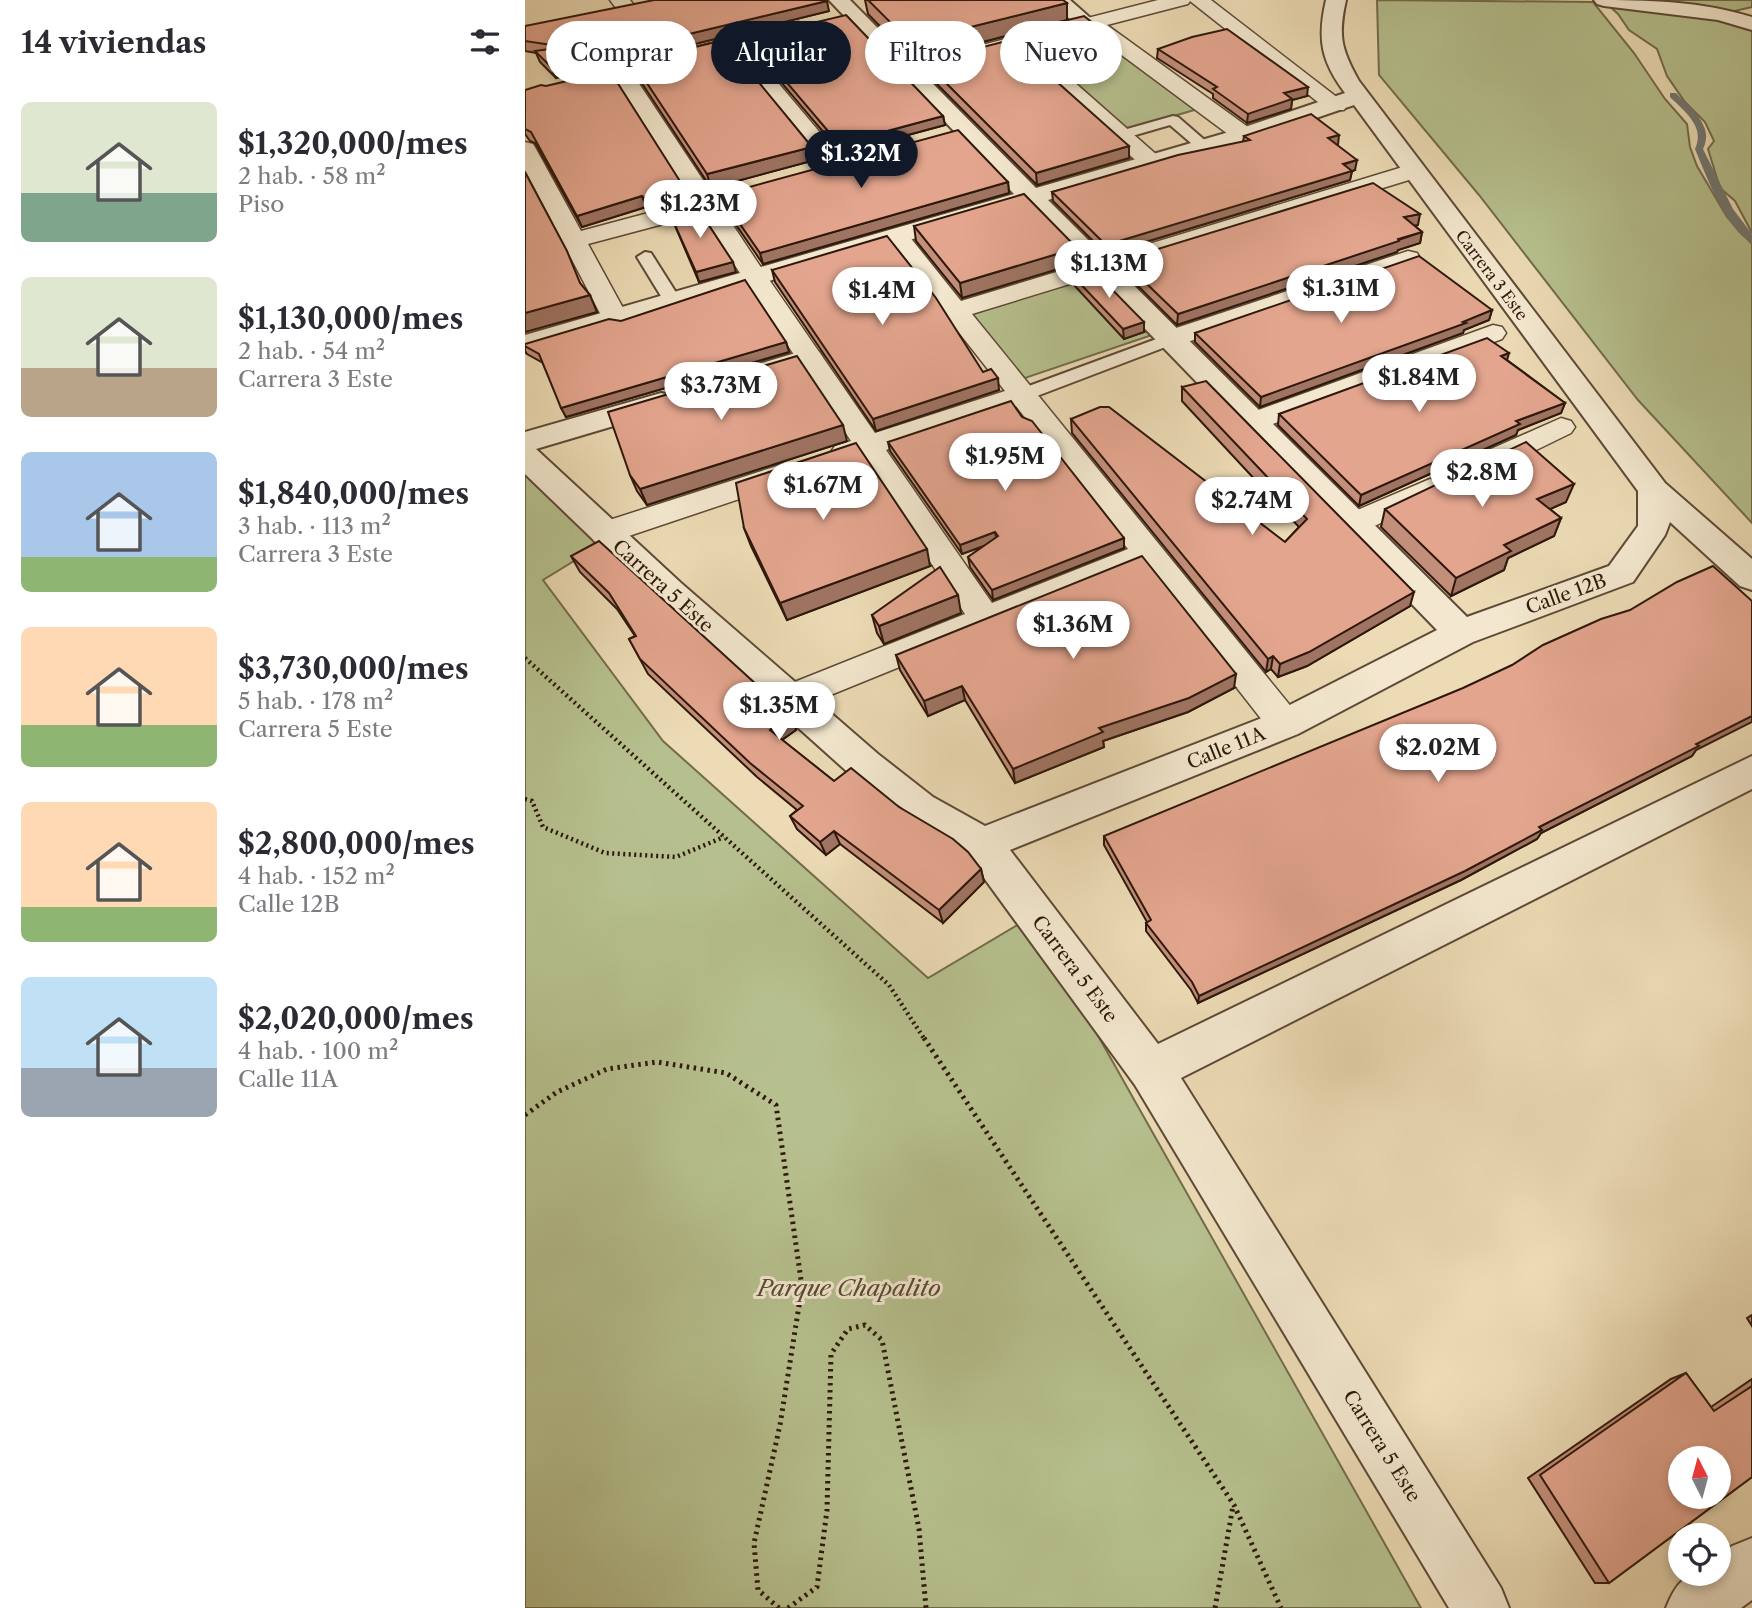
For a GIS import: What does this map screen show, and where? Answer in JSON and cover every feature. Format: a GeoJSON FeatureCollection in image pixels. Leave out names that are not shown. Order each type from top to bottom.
{"type":"FeatureCollection","features":[{"type":"Feature","properties":{"kind":"street"},"geometry":{"type":"LineString","coordinates":[[1058,0],[1086,21]]}},
{"type":"Feature","properties":{"kind":"street"},"geometry":{"type":"LineString","coordinates":[[1097,21],[1181,0]]}},
{"type":"Feature","properties":{"kind":"street"},"geometry":{"type":"LineString","coordinates":[[1199,0],[1348,100]]}},
{"type":"Feature","properties":{"kind":"street","name":"Carrera 3 Este"},"geometry":{"type":"LineString","coordinates":[[1336,0],[1328,34],[1348,100],[1414,171],[1654,490],[1752,578]]}},
{"type":"Feature","properties":{"kind":"street"},"geometry":{"type":"LineString","coordinates":[[1604,0],[1721,15],[1752,24]]}},
{"type":"Feature","properties":{"kind":"street"},"geometry":{"type":"LineString","coordinates":[[601,14],[623,4],[647,4]]}},
{"type":"Feature","properties":{"kind":"street"},"geometry":{"type":"LineString","coordinates":[[1721,15],[1752,9]]}},
{"type":"Feature","properties":{"kind":"street"},"geometry":{"type":"LineString","coordinates":[[812,21],[833,15],[865,38]]}},
{"type":"Feature","properties":{"kind":"street"},"geometry":{"type":"LineString","coordinates":[[1122,47],[1244,135]]}},
{"type":"Feature","properties":{"kind":"street"},"geometry":{"type":"LineString","coordinates":[[629,84],[714,200],[755,278],[985,618]]}},
{"type":"Feature","properties":{"kind":"street"},"geometry":{"type":"LineString","coordinates":[[768,84],[835,165]]}},
{"type":"Feature","properties":{"kind":"street"},"geometry":{"type":"LineString","coordinates":[[918,84],[953,133],[1032,197],[1461,633]]}},
{"type":"Feature","properties":{"kind":"street"},"geometry":{"type":"LineString","coordinates":[[1063,84],[1150,161]]}},
{"type":"Feature","properties":{"kind":"street"},"geometry":{"type":"LineString","coordinates":[[525,344],[1244,135],[1348,100]]}},
{"type":"Feature","properties":{"kind":"street"},"geometry":{"type":"LineString","coordinates":[[525,149],[616,319]]}},
{"type":"Feature","properties":{"kind":"street"},"geometry":{"type":"LineString","coordinates":[[809,172],[861,158]]}},
{"type":"Feature","properties":{"kind":"street"},"geometry":{"type":"LineString","coordinates":[[955,311],[1414,171]]}},
{"type":"Feature","properties":{"kind":"street"},"geometry":{"type":"LineString","coordinates":[[573,240],[714,200]]}},
{"type":"Feature","properties":{"kind":"street"},"geometry":{"type":"LineString","coordinates":[[896,236],[1285,724]]}},
{"type":"Feature","properties":{"kind":"street"},"geometry":{"type":"LineString","coordinates":[[1170,339],[1408,258]]}},
{"type":"Feature","properties":{"kind":"street"},"geometry":{"type":"LineString","coordinates":[[1252,422],[1493,333]]}},
{"type":"Feature","properties":{"kind":"street"},"geometry":{"type":"LineString","coordinates":[[525,442],[809,358]]}},
{"type":"Feature","properties":{"kind":"street"},"geometry":{"type":"LineString","coordinates":[[605,533],[1022,395]]}},
{"type":"Feature","properties":{"kind":"street"},"geometry":{"type":"LineString","coordinates":[[1352,525],[1561,427]]}},
{"type":"Feature","properties":{"kind":"street","name":"Carrera 5 Este"},"geometry":{"type":"LineString","coordinates":[[525,456],[605,533],[789,698],[919,808],[982,844],[1151,1070],[1481,1608]]}},
{"type":"Feature","properties":{"kind":"street","name":"Calle 12B"},"geometry":{"type":"LineString","coordinates":[[1461,633],[1621,574],[1654,527],[1654,490]]}},
{"type":"Feature","properties":{"kind":"street"},"geometry":{"type":"LineString","coordinates":[[789,698],[1148,553]]}},
{"type":"Feature","properties":{"kind":"street","name":"Calle 11A"},"geometry":{"type":"LineString","coordinates":[[982,844],[1285,724],[1461,633]]}},
{"type":"Feature","properties":{"kind":"street"},"geometry":{"type":"LineString","coordinates":[[1151,1070],[1752,771]]}},
{"type":"Feature","properties":{"kind":"street"},"geometry":{"type":"LineString","coordinates":[[1694,1608],[1752,1566]]}},
{"type":"Feature","properties":{"kind":"lane"},"geometry":{"type":"LineString","coordinates":[[1125,134],[1201,112]]}},
{"type":"Feature","properties":{"kind":"lane"},"geometry":{"type":"LineString","coordinates":[[1173,120],[1203,146]]}},
{"type":"Feature","properties":{"kind":"lane"},"geometry":{"type":"LineString","coordinates":[[645,257],[673,302]]}},
{"type":"Feature","properties":{"kind":"lane"},"geometry":{"type":"LineString","coordinates":[[1022,395],[1170,339]]}},
{"type":"Feature","properties":{"kind":"path"},"geometry":{"type":"LineString","coordinates":[[525,658],[889,985],[1234,1506],[1281,1608]]}},
{"type":"Feature","properties":{"kind":"path"},"geometry":{"type":"LineString","coordinates":[[525,799],[532,801],[543,827],[605,853],[676,857],[724,837]]}},
{"type":"Feature","properties":{"kind":"path"},"geometry":{"type":"LineString","coordinates":[[525,1115],[557,1092],[607,1069],[657,1062],[726,1073],[776,1105],[802,1287],[780,1425],[754,1542],[758,1590],[779,1608]]}},
{"type":"Feature","properties":{"kind":"path"},"geometry":{"type":"LineString","coordinates":[[788,1608],[817,1587],[827,1510],[831,1354],[848,1329],[865,1325],[882,1340],[919,1529],[926,1608]]}},
{"type":"Feature","properties":{"kind":"path"},"geometry":{"type":"LineString","coordinates":[[1215,1608],[1234,1506]]}},
{"type":"Feature","properties":{"kind":"green space"},"geometry":{"type":"Polygon","coordinates":[[[1377,0],[1593,2],[1634,53],[1665,99],[1687,124],[1690,147],[1697,166],[1727,217],[1752,244],[1752,523],[1638,400],[1479,195],[1379,75],[1377,0]]]}},
{"type":"Feature","properties":{"kind":"green space"},"geometry":{"type":"Polygon","coordinates":[[[1606,0],[1752,0],[1752,7],[1722,14],[1606,0]]]}},
{"type":"Feature","properties":{"kind":"green space"},"geometry":{"type":"Polygon","coordinates":[[[1605,2],[1720,15],[1752,25],[1752,233],[1735,201],[1720,188],[1708,149],[1714,141],[1705,122],[1685,102],[1667,76],[1657,49],[1629,30],[1605,2]]]}},
{"type":"Feature","properties":{"kind":"green space"},"geometry":{"type":"Polygon","coordinates":[[[1130,53],[1201,108],[1123,131],[1067,84],[1122,84],[1122,55],[1130,53]]]}},
{"type":"Feature","properties":{"kind":"green space"},"geometry":{"type":"Polygon","coordinates":[[[1098,269],[1152,335],[1016,381],[963,312],[1098,269]]]}},
{"type":"Feature","properties":{"kind":"green space","name":"Parque Chapalito"},"geometry":{"type":"Polygon","coordinates":[[[525,467],[600,545],[543,580],[663,741],[928,978],[1031,917],[1421,1608],[525,1608],[525,467]]]}},
{"type":"Feature","properties":{"kind":"building"},"geometry":{"type":"Polygon","coordinates":[[[654,0],[827,0],[743,21],[711,21],[711,29],[697,32],[697,21],[550,21],[654,0]]]}},
{"type":"Feature","properties":{"kind":"building"},"geometry":{"type":"Polygon","coordinates":[[[868,0],[1063,0],[1067,3],[986,23],[986,21],[889,21],[868,0]]]}},
{"type":"Feature","properties":{"kind":"building"},"geometry":{"type":"Polygon","coordinates":[[[846,15],[865,35],[865,84],[912,84],[943,116],[839,144],[788,84],[851,84],[851,21],[821,21],[846,15]]]}},
{"type":"Feature","properties":{"kind":"building"},"geometry":{"type":"Polygon","coordinates":[[[1084,16],[1090,21],[1064,21],[1084,16]]]}},
{"type":"Feature","properties":{"kind":"building"},"geometry":{"type":"Polygon","coordinates":[[[546,22],[546,44],[525,41],[525,26],[546,22]]]}},
{"type":"Feature","properties":{"kind":"building"},"geometry":{"type":"Polygon","coordinates":[[[1227,29],[1308,87],[1284,93],[1292,99],[1248,114],[1213,89],[1217,87],[1158,49],[1227,29]]]}},
{"type":"Feature","properties":{"kind":"building"},"geometry":{"type":"Polygon","coordinates":[[[711,43],[711,84],[760,84],[812,147],[707,174],[648,84],[697,84],[697,47],[711,43]]]}},
{"type":"Feature","properties":{"kind":"building"},"geometry":{"type":"Polygon","coordinates":[[[1000,43],[1000,84],[1059,84],[1129,146],[1036,173],[947,84],[986,84],[986,46],[1000,43]]]}},
{"type":"Feature","properties":{"kind":"building"},"geometry":{"type":"Polygon","coordinates":[[[546,50],[546,62],[535,51],[546,50]]]}},
{"type":"Feature","properties":{"kind":"building"},"geometry":{"type":"Polygon","coordinates":[[[618,84],[685,189],[645,199],[642,196],[577,216],[531,132],[525,129],[525,90],[546,86],[618,84]]]}},
{"type":"Feature","properties":{"kind":"building"},"geometry":{"type":"Polygon","coordinates":[[[1311,114],[1339,135],[1328,138],[1357,160],[1343,164],[1352,171],[1106,245],[1052,192],[1178,155],[1250,140],[1244,136],[1311,114]]]}},
{"type":"Feature","properties":{"kind":"building"},"geometry":{"type":"Polygon","coordinates":[[[958,130],[1008,182],[760,253],[720,195],[958,130]]]}},
{"type":"Feature","properties":{"kind":"building"},"geometry":{"type":"Polygon","coordinates":[[[525,172],[567,251],[580,283],[590,295],[525,313],[525,172]]]}},
{"type":"Feature","properties":{"kind":"building"},"geometry":{"type":"Polygon","coordinates":[[[1373,183],[1420,214],[1404,217],[1422,232],[1178,314],[1122,260],[1373,183]]]}},
{"type":"Feature","properties":{"kind":"building"},"geometry":{"type":"Polygon","coordinates":[[[1024,194],[1077,248],[960,283],[914,226],[1024,194]]]}},
{"type":"Feature","properties":{"kind":"building"},"geometry":{"type":"Polygon","coordinates":[[[697,207],[733,262],[696,272],[670,214],[697,207]]]}},
{"type":"Feature","properties":{"kind":"building"},"geometry":{"type":"Polygon","coordinates":[[[887,236],[936,298],[983,372],[991,369],[998,378],[873,419],[772,270],[887,236]]]}},
{"type":"Feature","properties":{"kind":"building"},"geometry":{"type":"Polygon","coordinates":[[[1419,256],[1492,310],[1463,322],[1466,323],[1261,397],[1195,333],[1419,256]]]}},
{"type":"Feature","properties":{"kind":"building"},"geometry":{"type":"Polygon","coordinates":[[[1093,270],[1144,322],[1123,329],[1073,276],[1093,270]]]}},
{"type":"Feature","properties":{"kind":"building"},"geometry":{"type":"Polygon","coordinates":[[[745,280],[786,342],[561,408],[539,354],[525,346],[609,319],[621,321],[745,280]]]}},
{"type":"Feature","properties":{"kind":"building"},"geometry":{"type":"Polygon","coordinates":[[[1487,338],[1509,353],[1501,356],[1565,403],[1516,421],[1520,424],[1361,495],[1279,414],[1487,338]]]}},
{"type":"Feature","properties":{"kind":"building"},"geometry":{"type":"Polygon","coordinates":[[[797,356],[843,425],[640,489],[630,475],[608,412],[797,356]]]}},
{"type":"Feature","properties":{"kind":"building"},"geometry":{"type":"Polygon","coordinates":[[[1206,381],[1414,592],[1309,652],[1280,664],[1273,656],[1268,659],[1071,419],[1100,407],[1109,407],[1285,542],[1307,519],[1182,387],[1206,381]]]}},
{"type":"Feature","properties":{"kind":"building"},"geometry":{"type":"Polygon","coordinates":[[[1011,401],[1022,417],[1032,421],[1124,538],[992,590],[968,557],[998,536],[995,532],[960,545],[888,442],[1011,401]]]}},
{"type":"Feature","properties":{"kind":"building"},"geometry":{"type":"Polygon","coordinates":[[[1526,442],[1574,484],[1537,499],[1561,518],[1504,545],[1511,551],[1456,578],[1385,509],[1526,442]]]}},
{"type":"Feature","properties":{"kind":"building"},"geometry":{"type":"Polygon","coordinates":[[[856,443],[927,549],[780,603],[744,528],[736,483],[856,443]]]}},
{"type":"Feature","properties":{"kind":"building"},"geometry":{"type":"Polygon","coordinates":[[[599,541],[790,715],[770,730],[834,781],[851,768],[899,807],[953,839],[981,869],[939,910],[834,831],[820,842],[790,816],[803,806],[750,763],[640,659],[629,639],[636,636],[609,593],[571,556],[599,541]]]}},
{"type":"Feature","properties":{"kind":"building"},"geometry":{"type":"Polygon","coordinates":[[[1142,556],[1236,674],[1189,698],[1099,728],[1103,732],[1013,769],[962,686],[924,701],[896,655],[1142,556]]]}},
{"type":"Feature","properties":{"kind":"building"},"geometry":{"type":"Polygon","coordinates":[[[1713,566],[1752,601],[1752,716],[1696,744],[1699,746],[1539,827],[1542,830],[1465,871],[1199,996],[1192,982],[1146,923],[1151,920],[1104,836],[1463,688],[1512,665],[1543,645],[1601,619],[1630,610],[1677,582],[1713,566]]]}},
{"type":"Feature","properties":{"kind":"building"},"geometry":{"type":"Polygon","coordinates":[[[940,567],[958,595],[879,626],[872,615],[940,567]]]}},
{"type":"Feature","properties":{"kind":"building"},"geometry":{"type":"Polygon","coordinates":[[[1686,1373],[1714,1411],[1752,1386],[1752,1477],[1731,1493],[1731,1446],[1668,1446],[1668,1509],[1709,1509],[1690,1523],[1668,1523],[1668,1539],[1609,1583],[1540,1475],[1686,1373]]]}},
{"type":"Feature","properties":{"kind":"waterway"},"geometry":{"type":"LineString","coordinates":[[1673,95],[1699,122],[1703,141],[1699,149],[1728,209],[1752,240]]}}]}
